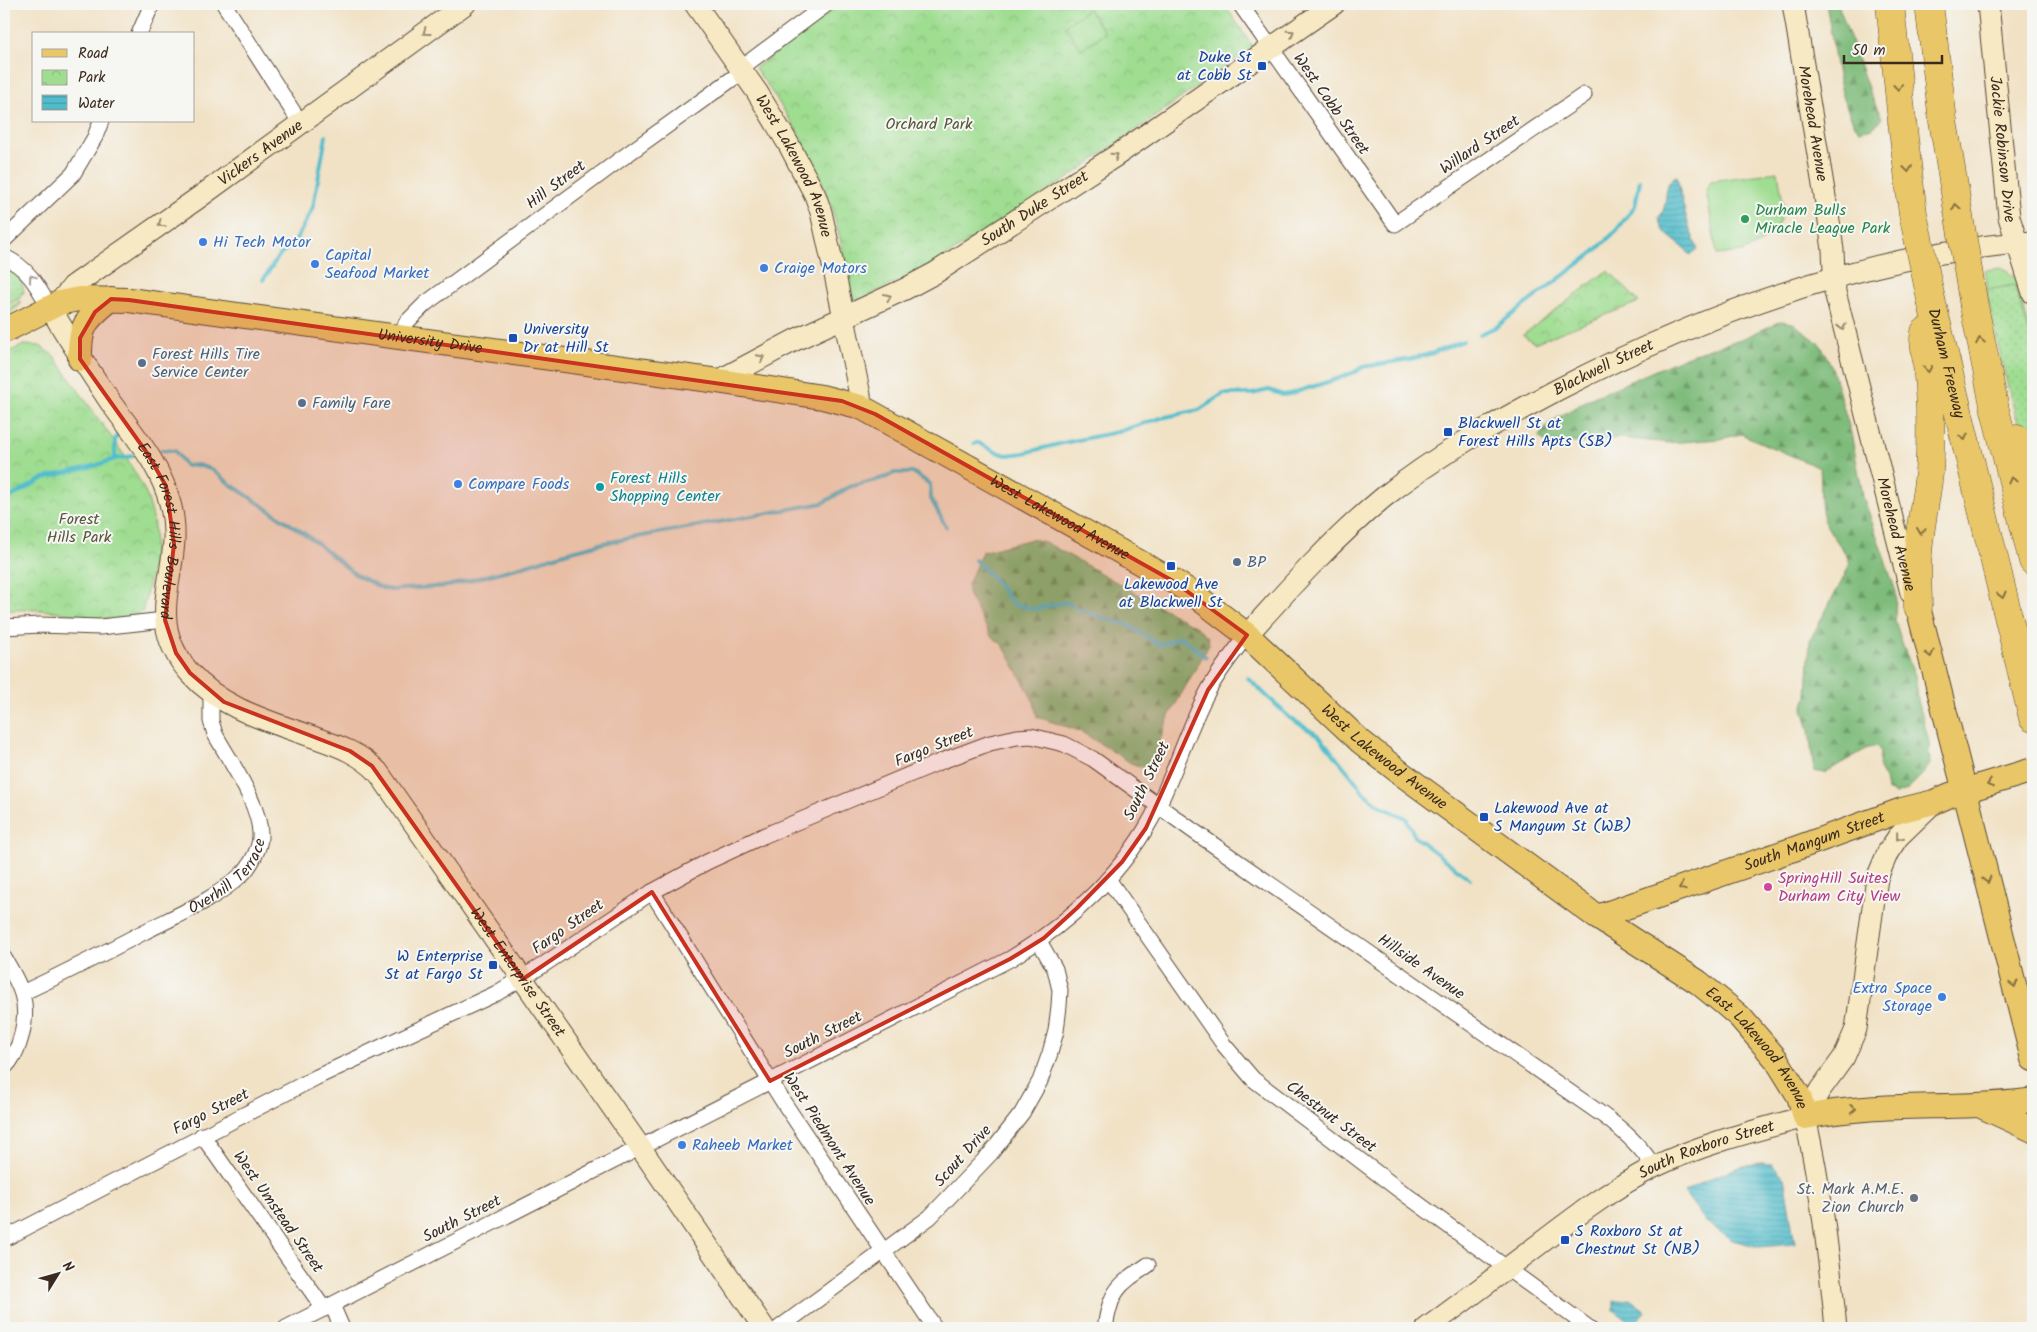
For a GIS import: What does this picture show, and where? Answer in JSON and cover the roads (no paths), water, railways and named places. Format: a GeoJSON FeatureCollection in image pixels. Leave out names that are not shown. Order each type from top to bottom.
{"type":"FeatureCollection","features":[{"type":"Feature","properties":{"kind":"highway","name":"Durham Freeway"},"geometry":{"type":"LineString","coordinates":[[1890,4],[1914,214],[1932,304],[2033,718]]}},
{"type":"Feature","properties":{"kind":"highway"},"geometry":{"type":"LineString","coordinates":[[1931,9],[1943,121],[1974,306],[1987,376],[2033,561]]}},
{"type":"Feature","properties":{"kind":"highway"},"geometry":{"type":"LineString","coordinates":[[1918,607],[1916,574],[1930,444],[1930,384],[1924,338],[1932,304]]}},
{"type":"Feature","properties":{"kind":"highway"},"geometry":{"type":"LineString","coordinates":[[1987,376],[2007,411],[2033,479]]}},
{"type":"Feature","properties":{"kind":"main road","name":"University Drive"},"geometry":{"type":"LineString","coordinates":[[4,331],[54,306],[79,299],[150,302],[718,381],[822,397],[861,408]]}},
{"type":"Feature","properties":{"kind":"main road"},"geometry":{"type":"LineString","coordinates":[[80,359],[80,338],[86,323],[95,312],[111,299]]}},
{"type":"Feature","properties":{"kind":"main road","name":"West Lakewood Avenue"},"geometry":{"type":"LineString","coordinates":[[861,408],[1192,593],[1247,635],[1379,757],[1597,917]]}},
{"type":"Feature","properties":{"kind":"main road","name":"Morehead Avenue"},"geometry":{"type":"LineString","coordinates":[[1918,607],[2033,1059]]}},
{"type":"Feature","properties":{"kind":"main road","name":"South Mangum Street"},"geometry":{"type":"LineString","coordinates":[[1597,917],[1902,810],[1934,802],[1950,795],[1966,792],[2024,773]]}},
{"type":"Feature","properties":{"kind":"main road","name":"East Lakewood Avenue"},"geometry":{"type":"LineString","coordinates":[[1597,917],[1698,982],[1740,1017],[1776,1059],[1799,1096],[1805,1117]]}},
{"type":"Feature","properties":{"kind":"main road","name":"South Roxboro Street"},"geometry":{"type":"LineString","coordinates":[[1805,1117],[1850,1109],[1978,1105],[2033,1100]]}},
{"type":"Feature","properties":{"kind":"main road"},"geometry":{"type":"LineString","coordinates":[[1978,1105],[2033,1130]]}},
{"type":"Feature","properties":{"kind":"street"},"geometry":{"type":"LineString","coordinates":[[140,32],[152,4]]}},
{"type":"Feature","properties":{"kind":"street"},"geometry":{"type":"LineString","coordinates":[[224,4],[301,124]]}},
{"type":"Feature","properties":{"kind":"street","name":"Vickers Avenue"},"geometry":{"type":"LineString","coordinates":[[54,306],[73,286],[301,124],[465,4]]}},
{"type":"Feature","properties":{"kind":"street","name":"West Lakewood Avenue"},"geometry":{"type":"LineString","coordinates":[[696,4],[742,70],[789,145],[815,195],[823,222],[844,317],[861,408]]}},
{"type":"Feature","properties":{"kind":"street","name":"Hill Street"},"geometry":{"type":"LineString","coordinates":[[402,338],[406,323],[424,304],[742,70],[827,4]]}},
{"type":"Feature","properties":{"kind":"street","name":"West Cobb Street"},"geometry":{"type":"LineString","coordinates":[[1240,4],[1395,224]]}},
{"type":"Feature","properties":{"kind":"street","name":"South Duke Street"},"geometry":{"type":"LineString","coordinates":[[718,381],[795,340],[906,289],[967,253],[1109,160],[1334,4]]}},
{"type":"Feature","properties":{"kind":"street","name":"Morehead Avenue"},"geometry":{"type":"LineString","coordinates":[[1793,4],[1830,228],[1834,279],[1841,320],[1910,590],[1918,607]]}},
{"type":"Feature","properties":{"kind":"street","name":"Jackie Robinson Drive"},"geometry":{"type":"LineString","coordinates":[[1988,4],[2004,183],[2009,217],[2025,243],[2033,293]]}},
{"type":"Feature","properties":{"kind":"street","name":"Willard Street"},"geometry":{"type":"LineString","coordinates":[[1395,224],[1584,95]]}},
{"type":"Feature","properties":{"kind":"street"},"geometry":{"type":"LineString","coordinates":[[4,240],[73,174],[95,137],[101,122]]}},
{"type":"Feature","properties":{"kind":"street","name":"Blackwell Street"},"geometry":{"type":"LineString","coordinates":[[1247,635],[1300,575],[1365,514],[1407,481],[1468,439],[1512,414],[1644,347],[1770,298],[1872,267],[1934,253],[2025,243]]}},
{"type":"Feature","properties":{"kind":"street"},"geometry":{"type":"LineString","coordinates":[[4,257],[20,265],[54,306]]}},
{"type":"Feature","properties":{"kind":"street","name":"East Forest Hills Boulevard"},"geometry":{"type":"LineString","coordinates":[[4,628],[40,625],[100,627],[165,620],[165,604],[174,544],[172,510],[166,486],[151,458],[80,359],[54,306]]}},
{"type":"Feature","properties":{"kind":"street"},"geometry":{"type":"LineString","coordinates":[[165,620],[170,641],[182,663],[211,693]]}},
{"type":"Feature","properties":{"kind":"street","name":"South Street"},"geometry":{"type":"LineString","coordinates":[[286,1328],[1010,960],[1039,941],[1108,879],[1122,862],[1158,806],[1208,690],[1247,635]]}},
{"type":"Feature","properties":{"kind":"street","name":"West Enterprise Street"},"geometry":{"type":"LineString","coordinates":[[211,693],[247,712],[350,751],[372,766],[385,780],[764,1328]]}},
{"type":"Feature","properties":{"kind":"street","name":"Overhill Terrace"},"geometry":{"type":"LineString","coordinates":[[22,993],[200,903],[229,885],[244,872],[258,847],[260,837],[259,826],[256,811],[215,734],[211,721],[211,693]]}},
{"type":"Feature","properties":{"kind":"street","name":"Fargo Street"},"geometry":{"type":"LineString","coordinates":[[4,1239],[317,1077],[497,993],[523,979],[652,892],[707,862],[763,836],[942,761],[1003,739],[1031,736],[1064,744],[1094,759],[1158,806]]}},
{"type":"Feature","properties":{"kind":"street"},"geometry":{"type":"LineString","coordinates":[[1805,1117],[1821,1088],[1844,1057],[1856,1029],[1877,878],[1888,852],[1898,838],[1934,802]]}},
{"type":"Feature","properties":{"kind":"street","name":"Hillside Avenue"},"geometry":{"type":"LineString","coordinates":[[1158,806],[1604,1116],[1631,1137],[1654,1167]]}},
{"type":"Feature","properties":{"kind":"street","name":"Chestnut Street"},"geometry":{"type":"LineString","coordinates":[[1108,879],[1224,1045],[1253,1079],[1414,1201],[1589,1328]]}},
{"type":"Feature","properties":{"kind":"street","name":"West Piedmont Avenue"},"geometry":{"type":"LineString","coordinates":[[652,892],[770,1081],[935,1328]]}},
{"type":"Feature","properties":{"kind":"street","name":"Scout Drive"},"geometry":{"type":"LineString","coordinates":[[779,1328],[884,1253],[930,1217],[1010,1130],[1032,1096],[1050,1053],[1056,1031],[1060,990],[1057,974],[1039,941]]}},
{"type":"Feature","properties":{"kind":"street"},"geometry":{"type":"LineString","coordinates":[[4,958],[22,993],[24,1003],[19,1047],[13,1058],[4,1068]]}},
{"type":"Feature","properties":{"kind":"street","name":"South Roxboro Street"},"geometry":{"type":"LineString","coordinates":[[1427,1328],[1599,1200],[1654,1167],[1695,1150],[1740,1135],[1805,1117]]}},
{"type":"Feature","properties":{"kind":"street","name":"East Lakewood Avenue"},"geometry":{"type":"LineString","coordinates":[[1805,1117],[1815,1161],[1824,1222],[1836,1328]]}},
{"type":"Feature","properties":{"kind":"street","name":"West Umstead Street"},"geometry":{"type":"LineString","coordinates":[[202,1136],[342,1328]]}},
{"type":"Feature","properties":{"kind":"street"},"geometry":{"type":"LineString","coordinates":[[1105,1328],[1110,1305],[1118,1287],[1148,1265]]}},
{"type":"Feature","properties":{"kind":"water"},"geometry":{"type":"Polygon","coordinates":[[[1677,176],[1685,213],[1698,249],[1690,255],[1667,234],[1660,224],[1659,217],[1663,212],[1667,188],[1672,179],[1677,176]]]}},
{"type":"Feature","properties":{"kind":"water"},"geometry":{"type":"Polygon","coordinates":[[[1761,1163],[1772,1164],[1784,1177],[1795,1244],[1759,1247],[1732,1240],[1706,1222],[1684,1192],[1721,1174],[1761,1163]]]}},
{"type":"Feature","properties":{"kind":"water"},"geometry":{"type":"Polygon","coordinates":[[[1630,1299],[1646,1311],[1634,1325],[1614,1310],[1614,1301],[1630,1299]]]}},
{"type":"Feature","properties":{"kind":"waterway"},"geometry":{"type":"LineString","coordinates":[[263,280],[278,257],[296,240],[313,207],[326,136]]}},
{"type":"Feature","properties":{"kind":"waterway"},"geometry":{"type":"LineString","coordinates":[[1480,334],[1496,327],[1594,252],[1616,231],[1635,206],[1640,180]]}},
{"type":"Feature","properties":{"kind":"waterway"},"geometry":{"type":"LineString","coordinates":[[974,443],[979,443],[996,452],[1007,455],[1024,453],[1117,432],[1161,418],[1199,410],[1223,394],[1252,394],[1269,390],[1283,395],[1289,394],[1331,381],[1363,367],[1411,359],[1433,353],[1463,341]]}},
{"type":"Feature","properties":{"kind":"waterway"},"geometry":{"type":"LineString","coordinates":[[115,459],[115,440],[118,434]]}},
{"type":"Feature","properties":{"kind":"waterway"},"geometry":{"type":"LineString","coordinates":[[161,450],[175,451],[186,466],[198,465],[213,470],[230,484],[308,536],[356,575],[382,588],[391,590],[448,586],[604,543],[823,503],[849,487],[887,477],[894,473],[914,473],[930,484]]}},
{"type":"Feature","properties":{"kind":"waterway"},"geometry":{"type":"LineString","coordinates":[[4,501],[44,478],[133,456]]}},
{"type":"Feature","properties":{"kind":"waterway"},"geometry":{"type":"LineString","coordinates":[[930,484],[931,499],[946,527]]}},
{"type":"Feature","properties":{"kind":"waterway"},"geometry":{"type":"LineString","coordinates":[[975,560],[991,576],[1013,604],[1035,609],[1065,602],[1091,614],[1128,625],[1159,645],[1181,637],[1206,657]]}},
{"type":"Feature","properties":{"kind":"waterway"},"geometry":{"type":"LineString","coordinates":[[1248,678],[1290,718],[1319,736],[1364,793],[1382,807],[1406,818],[1415,837],[1470,879]]}},
{"type":"Feature","properties":{"kind":"place","name":"Duke St at Cobb St"},"geometry":{"type":"Point","coordinates":[1262,66]}},
{"type":"Feature","properties":{"kind":"place","name":"Durham Bulls Miracle League Park"},"geometry":{"type":"Point","coordinates":[1745,219]}},
{"type":"Feature","properties":{"kind":"place","name":"Hi Tech Motor"},"geometry":{"type":"Point","coordinates":[203,242]}},
{"type":"Feature","properties":{"kind":"place","name":"Capital Seafood Market"},"geometry":{"type":"Point","coordinates":[315,264]}},
{"type":"Feature","properties":{"kind":"place","name":"Craige Motors"},"geometry":{"type":"Point","coordinates":[764,268]}},
{"type":"Feature","properties":{"kind":"place","name":"University Dr at Hill St"},"geometry":{"type":"Point","coordinates":[513,338]}},
{"type":"Feature","properties":{"kind":"place","name":"Forest Hills Tire Service Center"},"geometry":{"type":"Point","coordinates":[142,363]}},
{"type":"Feature","properties":{"kind":"place","name":"Family Fare"},"geometry":{"type":"Point","coordinates":[302,403]}},
{"type":"Feature","properties":{"kind":"place","name":"Blackwell St at Forest Hills Apts (SB)"},"geometry":{"type":"Point","coordinates":[1448,432]}},
{"type":"Feature","properties":{"kind":"place","name":"Compare Foods"},"geometry":{"type":"Point","coordinates":[458,484]}},
{"type":"Feature","properties":{"kind":"place","name":"Forest Hills Shopping Center"},"geometry":{"type":"Point","coordinates":[600,487]}},
{"type":"Feature","properties":{"kind":"place","name":"BP"},"geometry":{"type":"Point","coordinates":[1237,562]}},
{"type":"Feature","properties":{"kind":"place","name":"Lakewood Ave at Blackwell St"},"geometry":{"type":"Point","coordinates":[1171,566]}},
{"type":"Feature","properties":{"kind":"place","name":"Lakewood Ave at S Mangum St (WB)"},"geometry":{"type":"Point","coordinates":[1484,817]}},
{"type":"Feature","properties":{"kind":"place","name":"SpringHill Suites Durham City View"},"geometry":{"type":"Point","coordinates":[1768,887]}},
{"type":"Feature","properties":{"kind":"place","name":"W Enterprise St at Fargo St"},"geometry":{"type":"Point","coordinates":[493,965]}},
{"type":"Feature","properties":{"kind":"place","name":"Extra Space Storage"},"geometry":{"type":"Point","coordinates":[1942,997]}},
{"type":"Feature","properties":{"kind":"place","name":"Raheeb Market"},"geometry":{"type":"Point","coordinates":[682,1145]}},
{"type":"Feature","properties":{"kind":"place","name":"St. Mark A.M.E. Zion Church"},"geometry":{"type":"Point","coordinates":[1914,1198]}},
{"type":"Feature","properties":{"kind":"place","name":"S Roxboro St at Chestnut St (NB)"},"geometry":{"type":"Point","coordinates":[1565,1240]}},
{"type":"Feature","properties":{"kind":"park label","name":"Orchard Park"},"geometry":{"type":"Point","coordinates":[929,124]}},
{"type":"Feature","properties":{"kind":"park label","name":"Forest Hills Park"},"geometry":{"type":"Point","coordinates":[79,528]}}]}
